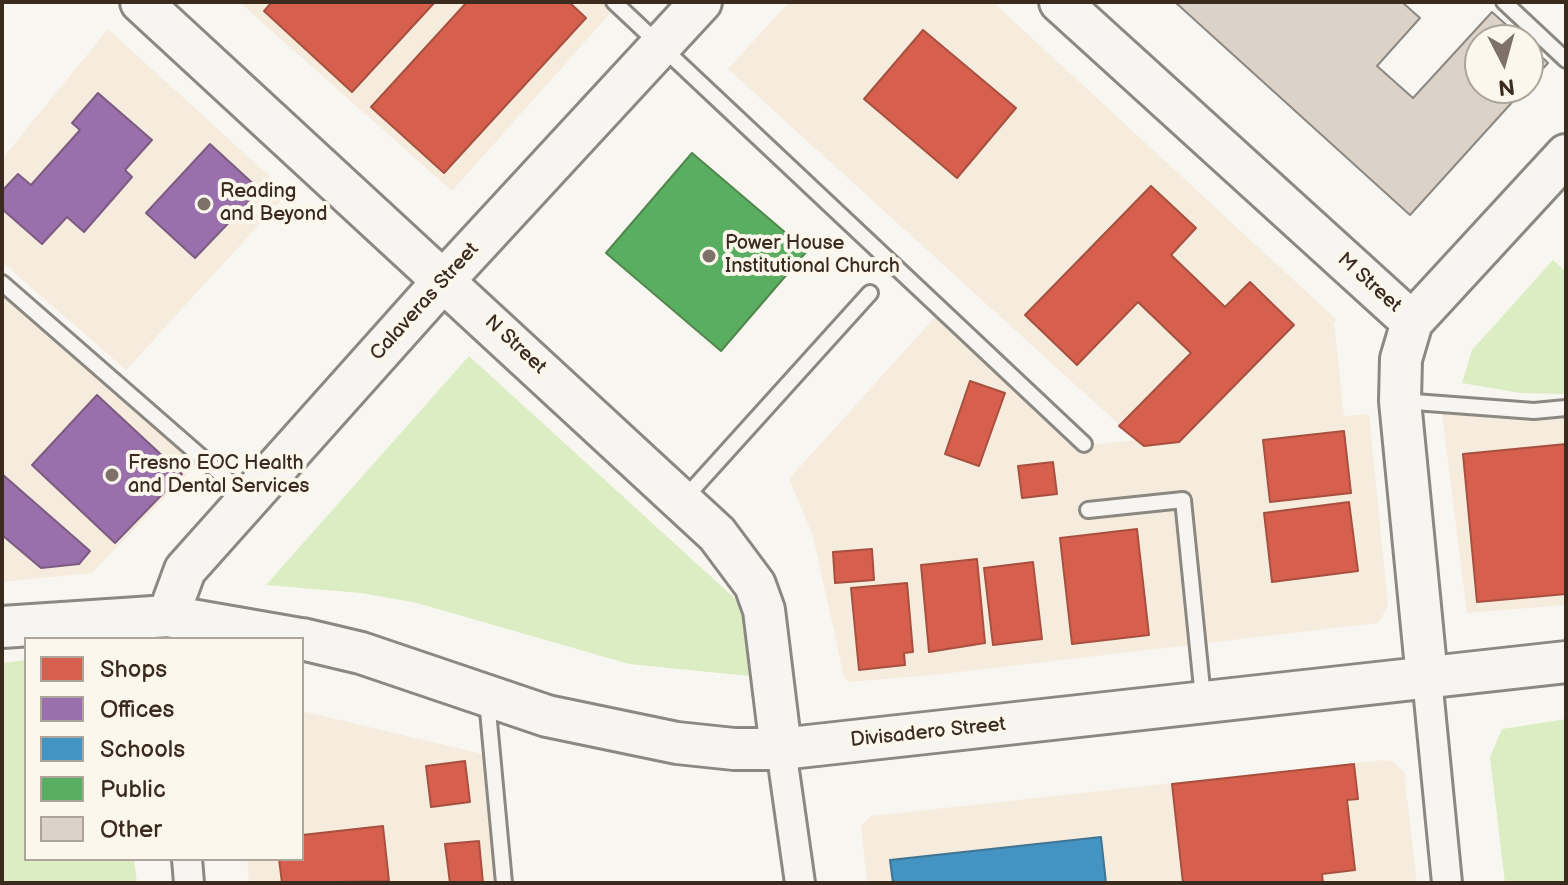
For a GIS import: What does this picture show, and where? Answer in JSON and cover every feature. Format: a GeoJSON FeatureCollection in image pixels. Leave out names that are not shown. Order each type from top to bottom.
{"type":"FeatureCollection","features":[{"type":"Feature","properties":{"kind":"street","name":"N Street"},"geometry":{"type":"LineString","coordinates":[[141,2],[445,279],[717,534],[755,585],[770,642],[781,749]]}},
{"type":"Feature","properties":{"kind":"street","name":"Calaveras Street"},"geometry":{"type":"LineString","coordinates":[[167,628],[185,570],[445,279],[701,2]]}},
{"type":"Feature","properties":{"kind":"street","name":"M Street"},"geometry":{"type":"LineString","coordinates":[[1060,2],[1412,322],[1401,359],[1400,401],[1427,678]]}},
{"type":"Feature","properties":{"kind":"street"},"geometry":{"type":"LineString","coordinates":[[1412,322],[1566,155]]}},
{"type":"Feature","properties":{"kind":"street","name":"Divisadero Street"},"geometry":{"type":"LineString","coordinates":[[2,627],[167,628],[277,637]]}},
{"type":"Feature","properties":{"kind":"street","name":"Divisadero Street"},"geometry":{"type":"LineString","coordinates":[[304,640],[361,653],[487,697],[602,730],[691,744],[781,749],[1566,662]]}},
{"type":"Feature","properties":{"kind":"street"},"geometry":{"type":"LineString","coordinates":[[1427,678],[1447,883]]}},
{"type":"Feature","properties":{"kind":"street"},"geometry":{"type":"LineString","coordinates":[[781,749],[800,883]]}},
{"type":"Feature","properties":{"kind":"street"},"geometry":{"type":"LineString","coordinates":[[187,861],[189,883]]}},
{"type":"Feature","properties":{"kind":"lane"},"geometry":{"type":"LineString","coordinates":[[614,2],[1084,444]]}},
{"type":"Feature","properties":{"kind":"lane"},"geometry":{"type":"LineString","coordinates":[[1504,2],[1566,60]]}},
{"type":"Feature","properties":{"kind":"lane"},"geometry":{"type":"LineString","coordinates":[[2,283],[249,499]]}},
{"type":"Feature","properties":{"kind":"lane"},"geometry":{"type":"LineString","coordinates":[[681,502],[870,293]]}},
{"type":"Feature","properties":{"kind":"lane"},"geometry":{"type":"LineString","coordinates":[[1400,401],[1534,411],[1566,408]]}},
{"type":"Feature","properties":{"kind":"lane"},"geometry":{"type":"LineString","coordinates":[[1088,510],[1183,500],[1204,703]]}},
{"type":"Feature","properties":{"kind":"lane"},"geometry":{"type":"LineString","coordinates":[[487,697],[504,883]]}},
{"type":"Feature","properties":{"kind":"shaded area"},"geometry":{"type":"Polygon","coordinates":[[[239,2],[609,2],[615,8],[452,191],[239,2]]]}},
{"type":"Feature","properties":{"kind":"shaded area"},"geometry":{"type":"Polygon","coordinates":[[[789,2],[993,2],[1337,320],[1334,323],[1344,416],[1369,414],[1388,606],[1378,623],[934,675],[849,682],[844,677],[813,536],[789,479],[944,307],[1096,444],[1136,440],[728,69],[789,2]]]}},
{"type":"Feature","properties":{"kind":"shaded area"},"geometry":{"type":"Polygon","coordinates":[[[108,29],[288,193],[126,370],[2,262],[2,159],[108,29]]]}},
{"type":"Feature","properties":{"kind":"shaded area"},"geometry":{"type":"Polygon","coordinates":[[[2,282],[202,459],[92,573],[2,582],[2,282]]]}},
{"type":"Feature","properties":{"kind":"shaded area"},"geometry":{"type":"Polygon","coordinates":[[[1566,401],[1566,605],[1467,613],[1442,414],[1566,401]]]}},
{"type":"Feature","properties":{"kind":"shaded area"},"geometry":{"type":"Polygon","coordinates":[[[304,711],[495,757],[508,883],[249,883],[247,861],[304,861],[304,711]]]}},
{"type":"Feature","properties":{"kind":"shaded area"},"geometry":{"type":"Polygon","coordinates":[[[1392,761],[1404,772],[1417,883],[867,883],[861,826],[871,816],[1392,761]]]}},
{"type":"Feature","properties":{"kind":"green space"},"geometry":{"type":"Polygon","coordinates":[[[1553,260],[1566,272],[1566,394],[1520,393],[1462,383],[1472,350],[1553,260]]]}},
{"type":"Feature","properties":{"kind":"green space"},"geometry":{"type":"Polygon","coordinates":[[[469,356],[741,604],[749,676],[629,664],[417,603],[361,593],[266,585],[469,356]]]}},
{"type":"Feature","properties":{"kind":"green space"},"geometry":{"type":"Polygon","coordinates":[[[24,660],[24,861],[134,861],[137,883],[2,883],[2,663],[24,660]]]}},
{"type":"Feature","properties":{"kind":"green space"},"geometry":{"type":"Polygon","coordinates":[[[1566,719],[1566,883],[1505,883],[1490,757],[1502,729],[1566,719]]]}},
{"type":"Feature","properties":{"kind":"building: Shops"},"geometry":{"type":"Polygon","coordinates":[[[272,2],[435,2],[352,92],[264,11],[272,2]]]}},
{"type":"Feature","properties":{"kind":"building: Shops"},"geometry":{"type":"Polygon","coordinates":[[[467,2],[569,2],[586,18],[444,173],[371,107],[467,2]]]}},
{"type":"Feature","properties":{"kind":"building: Shops"},"geometry":{"type":"Polygon","coordinates":[[[923,30],[1016,108],[957,178],[864,99],[923,30]]]}},
{"type":"Feature","properties":{"kind":"building: Shops"},"geometry":{"type":"Polygon","coordinates":[[[1151,186],[1196,228],[1171,255],[1225,307],[1250,282],[1294,325],[1179,442],[1144,446],[1119,426],[1191,353],[1138,302],[1077,365],[1025,315],[1151,186]]]}},
{"type":"Feature","properties":{"kind":"building: Shops"},"geometry":{"type":"Polygon","coordinates":[[[970,381],[1005,393],[979,466],[945,454],[970,381]]]}},
{"type":"Feature","properties":{"kind":"building: Shops"},"geometry":{"type":"Polygon","coordinates":[[[1344,431],[1351,493],[1270,502],[1263,440],[1344,431]]]}},
{"type":"Feature","properties":{"kind":"building: Shops"},"geometry":{"type":"Polygon","coordinates":[[[1566,444],[1566,594],[1477,602],[1463,454],[1566,444]]]}},
{"type":"Feature","properties":{"kind":"building: Shops"},"geometry":{"type":"Polygon","coordinates":[[[1053,462],[1057,494],[1022,498],[1018,466],[1053,462]]]}},
{"type":"Feature","properties":{"kind":"building: Shops"},"geometry":{"type":"Polygon","coordinates":[[[1349,502],[1358,571],[1272,582],[1264,513],[1349,502]]]}},
{"type":"Feature","properties":{"kind":"building: Shops"},"geometry":{"type":"Polygon","coordinates":[[[1137,529],[1149,635],[1072,644],[1060,538],[1137,529]]]}},
{"type":"Feature","properties":{"kind":"building: Shops"},"geometry":{"type":"Polygon","coordinates":[[[872,549],[874,580],[835,583],[833,552],[872,549]]]}},
{"type":"Feature","properties":{"kind":"building: Shops"},"geometry":{"type":"Polygon","coordinates":[[[977,559],[985,643],[929,652],[921,565],[977,559]]]}},
{"type":"Feature","properties":{"kind":"building: Shops"},"geometry":{"type":"Polygon","coordinates":[[[1033,562],[1042,639],[993,645],[984,568],[1033,562]]]}},
{"type":"Feature","properties":{"kind":"building: Shops"},"geometry":{"type":"Polygon","coordinates":[[[907,583],[913,652],[904,653],[905,665],[859,670],[851,588],[907,583]]]}},
{"type":"Feature","properties":{"kind":"building: Shops"},"geometry":{"type":"Polygon","coordinates":[[[465,761],[470,802],[431,807],[426,766],[465,761]]]}},
{"type":"Feature","properties":{"kind":"building: Shops"},"geometry":{"type":"Polygon","coordinates":[[[1354,764],[1358,799],[1347,800],[1355,870],[1322,874],[1323,883],[1183,883],[1172,784],[1354,764]]]}},
{"type":"Feature","properties":{"kind":"building: Shops"},"geometry":{"type":"Polygon","coordinates":[[[383,826],[389,881],[282,883],[279,861],[304,861],[304,835],[383,826]]]}},
{"type":"Feature","properties":{"kind":"building: Shops"},"geometry":{"type":"Polygon","coordinates":[[[479,841],[483,883],[450,883],[445,844],[479,841]]]}},
{"type":"Feature","properties":{"kind":"building: Offices"},"geometry":{"type":"Polygon","coordinates":[[[98,93],[152,140],[125,170],[132,177],[84,232],[67,217],[42,244],[2,209],[2,191],[18,174],[31,185],[80,130],[72,123],[98,93]]]}},
{"type":"Feature","properties":{"kind":"building: Offices"},"geometry":{"type":"Polygon","coordinates":[[[210,144],[260,190],[195,258],[146,213],[210,144]]]}},
{"type":"Feature","properties":{"kind":"building: Offices"},"geometry":{"type":"Polygon","coordinates":[[[97,395],[182,474],[115,543],[32,465],[97,395]]]}},
{"type":"Feature","properties":{"kind":"building: Offices"},"geometry":{"type":"Polygon","coordinates":[[[2,474],[90,551],[79,564],[41,568],[2,535],[2,474]]]}},
{"type":"Feature","properties":{"kind":"building: Schools"},"geometry":{"type":"Polygon","coordinates":[[[1101,837],[1106,883],[893,883],[890,860],[1101,837]]]}},
{"type":"Feature","properties":{"kind":"building: Public"},"geometry":{"type":"Polygon","coordinates":[[[692,153],[807,251],[721,351],[606,253],[692,153]]]}},
{"type":"Feature","properties":{"kind":"building: Other"},"geometry":{"type":"Polygon","coordinates":[[[1175,2],[1402,2],[1420,18],[1377,66],[1413,98],[1464,42],[1464,104],[1511,104],[1410,215],[1175,2]]]}},
{"type":"Feature","properties":{"kind":"building: Other"},"geometry":{"type":"Polygon","coordinates":[[[1492,12],[1505,24],[1481,24],[1492,12]]]}},
{"type":"Feature","properties":{"kind":"place","name":"Reading and Beyond"},"geometry":{"type":"Point","coordinates":[204,204]}},
{"type":"Feature","properties":{"kind":"place","name":"Power House Institutional Church"},"geometry":{"type":"Point","coordinates":[709,256]}},
{"type":"Feature","properties":{"kind":"place","name":"Fresno EOC Health and Dental Services"},"geometry":{"type":"Point","coordinates":[112,475]}}]}
